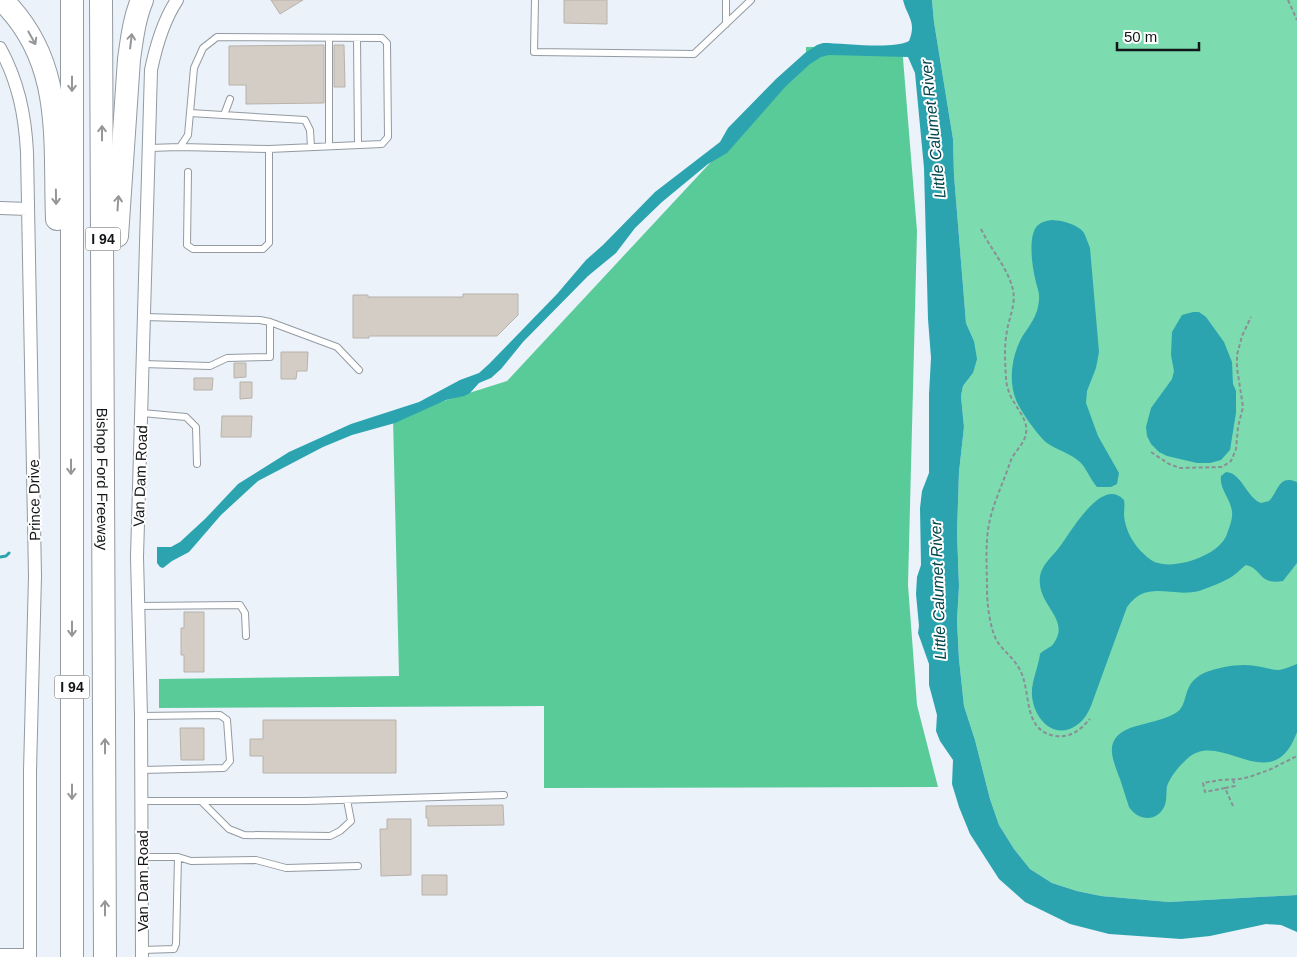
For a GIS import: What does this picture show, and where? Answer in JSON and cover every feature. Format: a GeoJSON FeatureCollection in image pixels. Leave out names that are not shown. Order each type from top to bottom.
{"type":"FeatureCollection","features":[{"type":"Feature","properties":{"kind":"highway"},"geometry":{"type":"LineString","coordinates":[[2,0],[26,28],[35,44],[46,70],[51,92],[54,111],[59,308],[71,418]]}},
{"type":"Feature","properties":{"kind":"highway","name":"I 94"},"geometry":{"type":"LineString","coordinates":[[72,0],[72,957]]}},
{"type":"Feature","properties":{"kind":"highway","name":"Bishop Ford Freeway"},"geometry":{"type":"LineString","coordinates":[[101,0],[105,957]]}},
{"type":"Feature","properties":{"kind":"highway"},"geometry":{"type":"LineString","coordinates":[[104,479],[115,396],[118,216],[129,59],[132,32],[142,0]]}},
{"type":"Feature","properties":{"kind":"street","name":"Van Dam Road"},"geometry":{"type":"LineString","coordinates":[[142,954],[142,770],[137,557],[152,63],[155,48],[170,10],[177,0]]}},
{"type":"Feature","properties":{"kind":"street","name":"Prince Drive"},"geometry":{"type":"LineString","coordinates":[[0,48],[15,81],[24,118],[27,152],[35,576],[30,771],[30,956]]}},
{"type":"Feature","properties":{"kind":"street"},"geometry":{"type":"LineString","coordinates":[[0,208],[28,209]]}},
{"type":"Feature","properties":{"kind":"street"},"geometry":{"type":"LineString","coordinates":[[0,955],[30,956]]}},
{"type":"Feature","properties":{"kind":"lane"},"geometry":{"type":"LineString","coordinates":[[535,0],[534,52],[694,54],[751,0]]}},
{"type":"Feature","properties":{"kind":"lane"},"geometry":{"type":"LineString","coordinates":[[726,0],[726,24]]}},
{"type":"Feature","properties":{"kind":"lane"},"geometry":{"type":"LineString","coordinates":[[149,148],[269,149],[382,144],[388,137],[387,43],[382,38],[217,37],[203,48],[194,68],[188,135],[180,147]]}},
{"type":"Feature","properties":{"kind":"lane"},"geometry":{"type":"LineString","coordinates":[[329,38],[329,146]]}},
{"type":"Feature","properties":{"kind":"lane"},"geometry":{"type":"LineString","coordinates":[[357,38],[358,145]]}},
{"type":"Feature","properties":{"kind":"lane"},"geometry":{"type":"LineString","coordinates":[[224,115],[230,99]]}},
{"type":"Feature","properties":{"kind":"lane"},"geometry":{"type":"LineString","coordinates":[[190,113],[305,120],[310,130],[312,147]]}},
{"type":"Feature","properties":{"kind":"lane"},"geometry":{"type":"LineString","coordinates":[[188,172],[187,245],[193,249],[263,249],[269,243],[269,149]]}},
{"type":"Feature","properties":{"kind":"lane"},"geometry":{"type":"LineString","coordinates":[[144,317],[260,320],[270,322],[337,347],[359,370]]}},
{"type":"Feature","properties":{"kind":"lane"},"geometry":{"type":"LineString","coordinates":[[143,364],[210,366],[227,358],[270,357],[270,322]]}},
{"type":"Feature","properties":{"kind":"lane"},"geometry":{"type":"LineString","coordinates":[[142,412],[186,417],[196,427],[197,464]]}},
{"type":"Feature","properties":{"kind":"lane"},"geometry":{"type":"LineString","coordinates":[[138,606],[240,604],[245,613],[246,636]]}},
{"type":"Feature","properties":{"kind":"lane"},"geometry":{"type":"LineString","coordinates":[[141,716],[220,714],[227,720],[230,762],[224,768],[142,770]]}},
{"type":"Feature","properties":{"kind":"lane"},"geometry":{"type":"LineString","coordinates":[[142,801],[347,800],[504,795]]}},
{"type":"Feature","properties":{"kind":"lane"},"geometry":{"type":"LineString","coordinates":[[202,802],[229,829],[244,835],[330,836],[340,831],[351,821],[347,800]]}},
{"type":"Feature","properties":{"kind":"lane"},"geometry":{"type":"LineString","coordinates":[[143,857],[178,857],[192,861],[256,860],[286,868],[358,866]]}},
{"type":"Feature","properties":{"kind":"lane"},"geometry":{"type":"LineString","coordinates":[[142,954],[174,949],[176,944],[178,857]]}},
{"type":"Feature","properties":{"kind":"path"},"geometry":{"type":"LineString","coordinates":[[1288,0],[1297,20]]}},
{"type":"Feature","properties":{"kind":"path"},"geometry":{"type":"LineString","coordinates":[[981,229],[1007,273],[1013,291],[1014,306],[1006,341],[1007,385],[1009,394],[1022,416],[1027,431],[1026,436],[1011,460],[989,525],[987,591],[994,635],[997,642],[1022,672],[1032,716],[1041,731],[1048,734],[1066,736],[1079,730],[1090,718]]}},
{"type":"Feature","properties":{"kind":"path"},"geometry":{"type":"LineString","coordinates":[[1151,452],[1168,464],[1180,468],[1222,467],[1231,461],[1236,449],[1238,427],[1243,407],[1237,355],[1242,336],[1251,317]]}},
{"type":"Feature","properties":{"kind":"path"},"geometry":{"type":"LineString","coordinates":[[1233,780],[1235,786],[1205,792],[1203,783],[1233,780],[1269,770],[1297,756]]}},
{"type":"Feature","properties":{"kind":"path"},"geometry":{"type":"LineString","coordinates":[[1225,788],[1233,806]]}},
{"type":"Feature","properties":{"kind":"green space"},"geometry":{"type":"Polygon","coordinates":[[[932,0],[1297,0],[1297,895],[1169,902],[1101,896],[1077,891],[1052,883],[1030,869],[1014,849],[999,825],[964,706],[959,659],[957,533],[959,472],[964,427],[961,396],[963,386],[973,373],[974,341],[966,323],[954,175],[953,139],[932,0]]]}},
{"type":"Feature","properties":{"kind":"green space"},"geometry":{"type":"Polygon","coordinates":[[[902,46],[917,231],[908,585],[917,705],[938,787],[544,788],[544,706],[159,708],[159,679],[399,676],[393,417],[507,381],[806,60],[806,47],[902,46]]]}},
{"type":"Feature","properties":{"kind":"water","name":"Little Calumet River"},"geometry":{"type":"Polygon","coordinates":[[[903,0],[932,0],[953,139],[954,175],[966,323],[974,341],[977,359],[973,373],[963,386],[961,396],[964,427],[959,472],[957,533],[959,659],[964,706],[999,825],[1014,849],[1030,869],[1052,883],[1101,896],[1169,902],[1297,895],[1297,932],[1281,925],[1266,924],[1210,936],[1181,939],[1109,934],[1070,924],[1025,902],[999,879],[970,834],[952,784],[953,760],[940,741],[936,731],[937,715],[929,685],[929,664],[918,633],[916,594],[917,577],[921,565],[920,508],[922,491],[929,473],[931,358],[928,319],[924,168],[915,73],[908,57],[829,55],[821,57],[810,64],[786,86],[727,153],[708,164],[662,202],[635,228],[616,253],[588,276],[523,342],[491,378],[479,383],[470,393],[464,396],[446,400],[395,423],[352,435],[323,447],[258,481],[221,515],[189,552],[163,568],[157,563],[157,547],[171,547],[180,542],[238,484],[289,452],[351,424],[419,402],[460,380],[479,373],[557,294],[586,260],[655,192],[720,142],[728,128],[776,79],[805,53],[823,43],[880,46],[901,44],[909,41],[912,24],[903,0]]]}},
{"type":"Feature","properties":{"kind":"water"},"geometry":{"type":"Polygon","coordinates":[[[1051,220],[1078,227],[1084,233],[1090,248],[1099,352],[1096,368],[1087,391],[1086,403],[1098,436],[1119,473],[1117,484],[1111,487],[1097,487],[1080,462],[1043,440],[1021,410],[1012,384],[1012,368],[1016,352],[1022,337],[1035,315],[1039,300],[1032,258],[1032,237],[1037,226],[1051,220]]]}},
{"type":"Feature","properties":{"kind":"water"},"geometry":{"type":"Polygon","coordinates":[[[1199,312],[1206,317],[1224,342],[1232,362],[1233,384],[1236,391],[1236,413],[1230,450],[1221,460],[1210,463],[1197,463],[1167,456],[1159,452],[1151,444],[1147,436],[1146,427],[1151,408],[1172,379],[1174,371],[1171,355],[1172,332],[1182,315],[1199,312]]]}},
{"type":"Feature","properties":{"kind":"water"},"geometry":{"type":"Polygon","coordinates":[[[1226,472],[1236,476],[1251,496],[1261,503],[1269,501],[1282,482],[1291,480],[1297,482],[1297,563],[1283,581],[1269,581],[1246,565],[1227,580],[1199,591],[1179,593],[1151,591],[1135,599],[1127,607],[1086,716],[1077,725],[1069,729],[1053,729],[1047,725],[1041,720],[1032,696],[1040,654],[1053,645],[1058,634],[1056,618],[1040,586],[1041,572],[1046,564],[1088,509],[1097,500],[1106,495],[1115,495],[1124,500],[1125,521],[1131,537],[1141,551],[1154,562],[1176,564],[1197,559],[1207,554],[1223,542],[1231,520],[1230,503],[1223,490],[1221,481],[1221,476],[1226,472]]]}},
{"type":"Feature","properties":{"kind":"water"},"geometry":{"type":"Polygon","coordinates":[[[1297,664],[1297,732],[1286,752],[1274,761],[1260,762],[1215,751],[1200,751],[1187,759],[1173,775],[1167,786],[1165,805],[1158,815],[1148,818],[1133,812],[1129,807],[1114,764],[1113,743],[1121,732],[1174,714],[1182,706],[1191,683],[1204,673],[1236,665],[1259,666],[1279,670],[1297,664]]]}},
{"type":"Feature","properties":{"kind":"building"},"geometry":{"type":"Polygon","coordinates":[[[271,0],[303,0],[280,14],[271,0]]]}},
{"type":"Feature","properties":{"kind":"building"},"geometry":{"type":"Polygon","coordinates":[[[564,0],[607,0],[607,24],[564,23],[564,0]]]}},
{"type":"Feature","properties":{"kind":"building"},"geometry":{"type":"Polygon","coordinates":[[[324,45],[324,103],[246,104],[246,85],[229,85],[229,46],[324,45]]]}},
{"type":"Feature","properties":{"kind":"building"},"geometry":{"type":"Polygon","coordinates":[[[334,45],[344,45],[345,87],[334,87],[334,45]]]}},
{"type":"Feature","properties":{"kind":"building"},"geometry":{"type":"Polygon","coordinates":[[[463,294],[518,294],[518,315],[497,336],[369,336],[369,338],[353,338],[353,295],[368,295],[368,297],[463,297],[463,294]]]}},
{"type":"Feature","properties":{"kind":"building"},"geometry":{"type":"Polygon","coordinates":[[[281,352],[308,352],[307,371],[297,371],[296,379],[281,379],[281,352]]]}},
{"type":"Feature","properties":{"kind":"building"},"geometry":{"type":"Polygon","coordinates":[[[234,363],[246,363],[246,377],[234,378],[234,363]]]}},
{"type":"Feature","properties":{"kind":"building"},"geometry":{"type":"Polygon","coordinates":[[[194,378],[213,378],[212,390],[194,390],[194,378]]]}},
{"type":"Feature","properties":{"kind":"building"},"geometry":{"type":"Polygon","coordinates":[[[240,382],[252,382],[252,398],[240,399],[240,382]]]}},
{"type":"Feature","properties":{"kind":"building"},"geometry":{"type":"Polygon","coordinates":[[[222,416],[252,416],[251,437],[221,437],[222,416]]]}},
{"type":"Feature","properties":{"kind":"building"},"geometry":{"type":"Polygon","coordinates":[[[184,612],[204,612],[204,672],[184,672],[184,655],[181,655],[181,628],[184,628],[184,612]]]}},
{"type":"Feature","properties":{"kind":"building"},"geometry":{"type":"Polygon","coordinates":[[[263,720],[396,720],[396,773],[263,773],[263,756],[250,756],[250,739],[263,739],[263,720]]]}},
{"type":"Feature","properties":{"kind":"building"},"geometry":{"type":"Polygon","coordinates":[[[180,728],[204,728],[204,760],[181,760],[180,728]]]}},
{"type":"Feature","properties":{"kind":"building"},"geometry":{"type":"Polygon","coordinates":[[[503,805],[504,825],[428,826],[428,818],[426,818],[426,806],[503,805]]]}},
{"type":"Feature","properties":{"kind":"building"},"geometry":{"type":"Polygon","coordinates":[[[387,819],[411,819],[411,875],[381,876],[380,829],[387,829],[387,819]]]}},
{"type":"Feature","properties":{"kind":"building"},"geometry":{"type":"Polygon","coordinates":[[[422,875],[447,875],[447,895],[422,895],[422,875]]]}},
{"type":"Feature","properties":{"kind":"waterway"},"geometry":{"type":"LineString","coordinates":[[0,557],[6,556],[9,553]]}}]}
